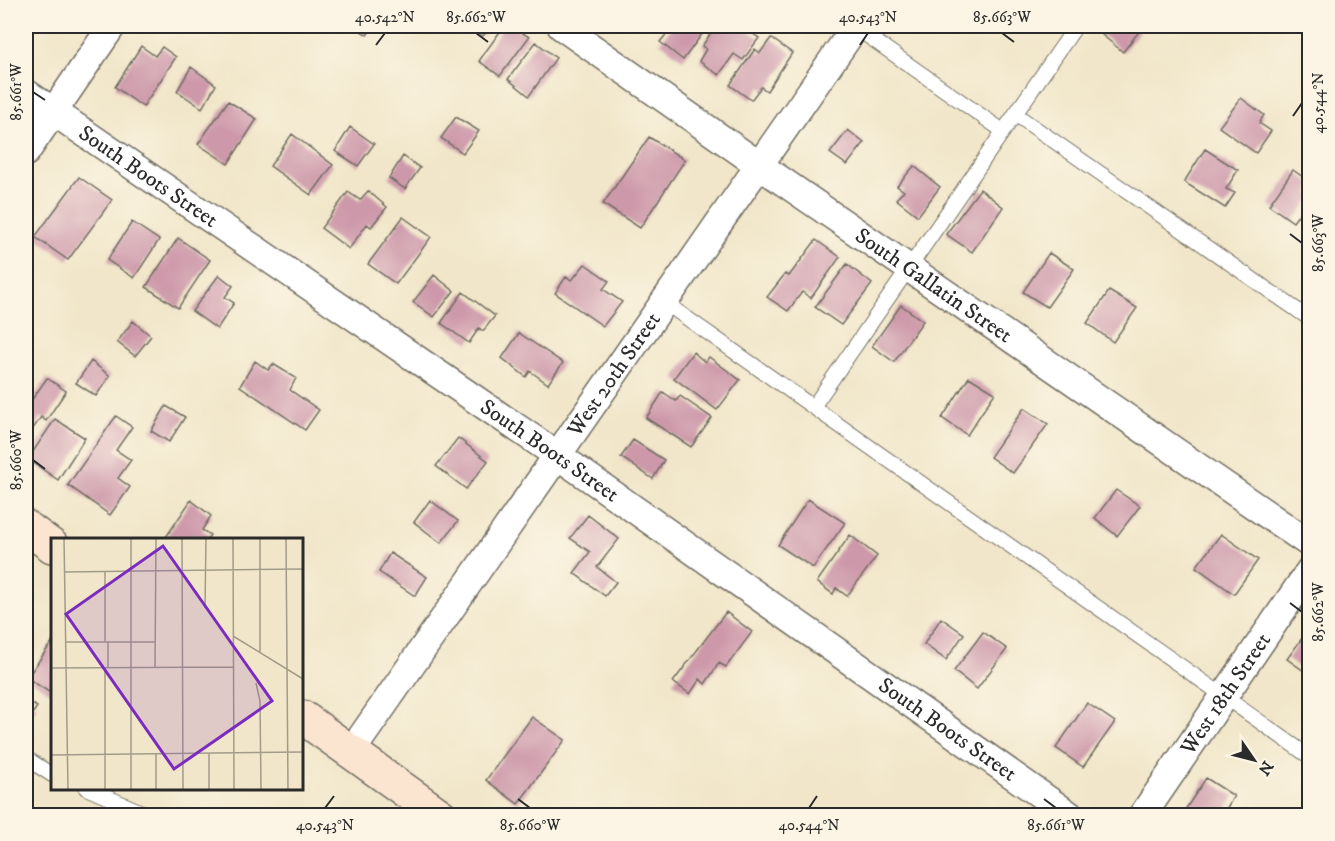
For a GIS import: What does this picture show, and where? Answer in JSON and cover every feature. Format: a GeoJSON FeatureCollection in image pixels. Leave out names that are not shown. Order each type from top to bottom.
{"type":"FeatureCollection","features":[{"type":"Feature","properties":{"kind":"main road"},"geometry":{"type":"LineString","coordinates":[[26,527],[51,545]]}},
{"type":"Feature","properties":{"kind":"main road"},"geometry":{"type":"LineString","coordinates":[[303,718],[441,816]]}},
{"type":"Feature","properties":{"kind":"street"},"geometry":{"type":"LineString","coordinates":[[26,152],[112,26]]}},
{"type":"Feature","properties":{"kind":"street","name":"South Gallatin Street"},"geometry":{"type":"LineString","coordinates":[[561,26],[1310,544]]}},
{"type":"Feature","properties":{"kind":"street","name":"West 20th Street"},"geometry":{"type":"LineString","coordinates":[[351,752],[855,26]]}},
{"type":"Feature","properties":{"kind":"street","name":"South Boots Street"},"geometry":{"type":"LineString","coordinates":[[26,93],[557,455],[1071,816]]}},
{"type":"Feature","properties":{"kind":"street","name":"West 18th Street"},"geometry":{"type":"LineString","coordinates":[[1142,816],[1310,570]]}},
{"type":"Feature","properties":{"kind":"lane"},"geometry":{"type":"LineString","coordinates":[[855,26],[1003,131]]}},
{"type":"Feature","properties":{"kind":"lane"},"geometry":{"type":"LineString","coordinates":[[813,407],[1076,26]]}},
{"type":"Feature","properties":{"kind":"lane"},"geometry":{"type":"LineString","coordinates":[[1014,114],[1310,319]]}},
{"type":"Feature","properties":{"kind":"lane"},"geometry":{"type":"LineString","coordinates":[[664,302],[1310,757]]}},
{"type":"Feature","properties":{"kind":"lane"},"geometry":{"type":"LineString","coordinates":[[26,758],[51,774]]}},
{"type":"Feature","properties":{"kind":"lane"},"geometry":{"type":"LineString","coordinates":[[88,790],[151,816]]}},
{"type":"Feature","properties":{"kind":"building"},"geometry":{"type":"Polygon","coordinates":[[[354,26],[374,26],[367,35],[354,26]]]}},
{"type":"Feature","properties":{"kind":"building"},"geometry":{"type":"Polygon","coordinates":[[[464,26],[490,26],[483,36],[464,26]]]}},
{"type":"Feature","properties":{"kind":"building"},"geometry":{"type":"Polygon","coordinates":[[[504,26],[512,26],[529,37],[500,76],[479,61],[504,26]]]}},
{"type":"Feature","properties":{"kind":"building"},"geometry":{"type":"Polygon","coordinates":[[[673,26],[708,26],[683,60],[660,42],[673,26]]]}},
{"type":"Feature","properties":{"kind":"building"},"geometry":{"type":"Polygon","coordinates":[[[716,26],[741,26],[759,38],[743,60],[734,54],[719,75],[699,61],[706,49],[702,46],[716,26]]]}},
{"type":"Feature","properties":{"kind":"building"},"geometry":{"type":"Polygon","coordinates":[[[1109,26],[1137,26],[1141,29],[1123,52],[1102,35],[1109,26]]]}},
{"type":"Feature","properties":{"kind":"building"},"geometry":{"type":"Polygon","coordinates":[[[771,38],[792,53],[767,91],[761,87],[751,100],[730,85],[755,49],[760,53],[771,38]]]}},
{"type":"Feature","properties":{"kind":"building"},"geometry":{"type":"Polygon","coordinates":[[[536,42],[556,58],[529,96],[508,79],[536,42]]]}},
{"type":"Feature","properties":{"kind":"building"},"geometry":{"type":"Polygon","coordinates":[[[141,46],[155,56],[162,47],[176,57],[143,107],[115,87],[141,46]]]}},
{"type":"Feature","properties":{"kind":"building"},"geometry":{"type":"Polygon","coordinates":[[[191,67],[216,85],[202,108],[177,91],[191,67]]]}},
{"type":"Feature","properties":{"kind":"building"},"geometry":{"type":"Polygon","coordinates":[[[1241,98],[1264,115],[1259,123],[1271,131],[1256,153],[1219,127],[1241,98]]]}},
{"type":"Feature","properties":{"kind":"building"},"geometry":{"type":"Polygon","coordinates":[[[228,101],[257,119],[228,164],[198,144],[228,101]]]}},
{"type":"Feature","properties":{"kind":"building"},"geometry":{"type":"Polygon","coordinates":[[[456,117],[479,131],[463,153],[441,138],[456,117]]]}},
{"type":"Feature","properties":{"kind":"building"},"geometry":{"type":"Polygon","coordinates":[[[350,127],[374,144],[358,166],[335,151],[350,127]]]}},
{"type":"Feature","properties":{"kind":"building"},"geometry":{"type":"Polygon","coordinates":[[[848,130],[864,143],[847,165],[830,153],[848,130]]]}},
{"type":"Feature","properties":{"kind":"building"},"geometry":{"type":"Polygon","coordinates":[[[292,134],[333,165],[311,195],[270,166],[292,134]]]}},
{"type":"Feature","properties":{"kind":"building"},"geometry":{"type":"Polygon","coordinates":[[[649,137],[685,160],[640,228],[603,204],[649,137]]]}},
{"type":"Feature","properties":{"kind":"building"},"geometry":{"type":"Polygon","coordinates":[[[1205,149],[1238,170],[1226,189],[1235,193],[1225,208],[1184,182],[1205,149]]]}},
{"type":"Feature","properties":{"kind":"building"},"geometry":{"type":"Polygon","coordinates":[[[403,156],[420,168],[405,189],[389,178],[403,156]]]}},
{"type":"Feature","properties":{"kind":"building"},"geometry":{"type":"Polygon","coordinates":[[[914,166],[940,187],[918,216],[896,199],[904,191],[897,186],[914,166]]]}},
{"type":"Feature","properties":{"kind":"building"},"geometry":{"type":"Polygon","coordinates":[[[1293,170],[1310,182],[1310,199],[1293,222],[1269,205],[1293,170]]]}},
{"type":"Feature","properties":{"kind":"building"},"geometry":{"type":"Polygon","coordinates":[[[79,177],[112,200],[68,260],[35,237],[79,177]]]}},
{"type":"Feature","properties":{"kind":"building"},"geometry":{"type":"Polygon","coordinates":[[[980,189],[1003,207],[972,252],[946,234],[980,189]]]}},
{"type":"Feature","properties":{"kind":"building"},"geometry":{"type":"Polygon","coordinates":[[[368,191],[387,207],[371,227],[367,224],[349,249],[321,228],[348,192],[360,200],[368,191]]]}},
{"type":"Feature","properties":{"kind":"building"},"geometry":{"type":"Polygon","coordinates":[[[403,217],[431,237],[396,284],[368,264],[403,217]]]}},
{"type":"Feature","properties":{"kind":"building"},"geometry":{"type":"Polygon","coordinates":[[[132,222],[159,240],[134,278],[107,260],[132,222]]]}},
{"type":"Feature","properties":{"kind":"building"},"geometry":{"type":"Polygon","coordinates":[[[178,238],[210,260],[178,308],[146,287],[178,238]]]}},
{"type":"Feature","properties":{"kind":"building"},"geometry":{"type":"Polygon","coordinates":[[[816,240],[840,257],[811,298],[802,292],[788,311],[767,297],[785,274],[789,276],[816,240]]]}},
{"type":"Feature","properties":{"kind":"building"},"geometry":{"type":"Polygon","coordinates":[[[1049,253],[1074,269],[1047,307],[1023,292],[1049,253]]]}},
{"type":"Feature","properties":{"kind":"building"},"geometry":{"type":"Polygon","coordinates":[[[585,264],[609,281],[603,289],[622,302],[603,326],[555,293],[566,277],[572,280],[585,264]]]}},
{"type":"Feature","properties":{"kind":"building"},"geometry":{"type":"Polygon","coordinates":[[[847,264],[872,284],[841,325],[815,307],[847,264]]]}},
{"type":"Feature","properties":{"kind":"building"},"geometry":{"type":"Polygon","coordinates":[[[219,275],[233,286],[225,297],[234,303],[217,329],[192,311],[219,275]]]}},
{"type":"Feature","properties":{"kind":"building"},"geometry":{"type":"Polygon","coordinates":[[[434,275],[454,291],[434,317],[413,302],[434,275]]]}},
{"type":"Feature","properties":{"kind":"building"},"geometry":{"type":"Polygon","coordinates":[[[1109,291],[1137,308],[1113,342],[1087,323],[1109,291]]]}},
{"type":"Feature","properties":{"kind":"building"},"geometry":{"type":"Polygon","coordinates":[[[463,292],[495,316],[483,331],[479,328],[469,343],[441,323],[463,292]]]}},
{"type":"Feature","properties":{"kind":"building"},"geometry":{"type":"Polygon","coordinates":[[[901,305],[923,321],[894,362],[872,346],[901,305]]]}},
{"type":"Feature","properties":{"kind":"building"},"geometry":{"type":"Polygon","coordinates":[[[133,321],[151,336],[135,356],[117,342],[133,321]]]}},
{"type":"Feature","properties":{"kind":"building"},"geometry":{"type":"Polygon","coordinates":[[[519,333],[563,363],[548,384],[530,371],[526,377],[502,358],[519,333]]]}},
{"type":"Feature","properties":{"kind":"building"},"geometry":{"type":"Polygon","coordinates":[[[693,352],[705,362],[709,357],[740,380],[717,410],[674,378],[693,352]]]}},
{"type":"Feature","properties":{"kind":"building"},"geometry":{"type":"Polygon","coordinates":[[[91,361],[110,376],[96,396],[76,383],[91,361]]]}},
{"type":"Feature","properties":{"kind":"building"},"geometry":{"type":"Polygon","coordinates":[[[255,361],[268,370],[273,364],[296,378],[290,390],[319,410],[305,430],[240,386],[255,361]]]}},
{"type":"Feature","properties":{"kind":"building"},"geometry":{"type":"Polygon","coordinates":[[[969,377],[995,393],[967,435],[942,418],[969,377]]]}},
{"type":"Feature","properties":{"kind":"building"},"geometry":{"type":"Polygon","coordinates":[[[47,378],[66,391],[46,421],[41,417],[26,439],[26,408],[47,378]]]}},
{"type":"Feature","properties":{"kind":"building"},"geometry":{"type":"Polygon","coordinates":[[[663,392],[676,401],[680,396],[712,418],[691,447],[646,418],[663,392]]]}},
{"type":"Feature","properties":{"kind":"building"},"geometry":{"type":"Polygon","coordinates":[[[166,406],[185,417],[169,442],[151,431],[166,406]]]}},
{"type":"Feature","properties":{"kind":"building"},"geometry":{"type":"Polygon","coordinates":[[[1024,408],[1048,424],[1013,473],[990,457],[1024,408]]]}},
{"type":"Feature","properties":{"kind":"building"},"geometry":{"type":"Polygon","coordinates":[[[116,416],[132,427],[116,450],[131,460],[118,478],[130,487],[110,515],[68,485],[116,416]]]}},
{"type":"Feature","properties":{"kind":"building"},"geometry":{"type":"Polygon","coordinates":[[[55,419],[85,438],[58,480],[28,459],[55,419]]]}},
{"type":"Feature","properties":{"kind":"building"},"geometry":{"type":"Polygon","coordinates":[[[458,438],[488,461],[466,489],[436,466],[458,438]]]}},
{"type":"Feature","properties":{"kind":"building"},"geometry":{"type":"Polygon","coordinates":[[[633,440],[664,460],[653,479],[621,457],[633,440]]]}},
{"type":"Feature","properties":{"kind":"building"},"geometry":{"type":"Polygon","coordinates":[[[1116,490],[1140,506],[1117,536],[1095,518],[1116,490]]]}},
{"type":"Feature","properties":{"kind":"building"},"geometry":{"type":"Polygon","coordinates":[[[808,499],[845,523],[813,568],[778,545],[808,499]]]}},
{"type":"Feature","properties":{"kind":"building"},"geometry":{"type":"Polygon","coordinates":[[[191,500],[211,516],[202,530],[210,535],[208,538],[165,538],[191,500]]]}},
{"type":"Feature","properties":{"kind":"building"},"geometry":{"type":"Polygon","coordinates":[[[430,500],[458,521],[441,543],[414,522],[430,500]]]}},
{"type":"Feature","properties":{"kind":"building"},"geometry":{"type":"Polygon","coordinates":[[[588,515],[619,539],[597,567],[616,582],[605,596],[574,573],[590,552],[570,538],[588,515]]]}},
{"type":"Feature","properties":{"kind":"building"},"geometry":{"type":"Polygon","coordinates":[[[1221,534],[1258,560],[1234,594],[1196,567],[1221,534]]]}},
{"type":"Feature","properties":{"kind":"building"},"geometry":{"type":"Polygon","coordinates":[[[850,535],[877,556],[847,596],[836,588],[833,594],[817,582],[850,535]]]}},
{"type":"Feature","properties":{"kind":"building"},"geometry":{"type":"Polygon","coordinates":[[[390,553],[427,577],[415,596],[379,572],[390,553]]]}},
{"type":"Feature","properties":{"kind":"building"},"geometry":{"type":"Polygon","coordinates":[[[726,612],[752,632],[726,667],[719,663],[705,684],[700,679],[690,694],[673,682],[726,612]]]}},
{"type":"Feature","properties":{"kind":"building"},"geometry":{"type":"Polygon","coordinates":[[[941,618],[964,634],[946,660],[924,644],[941,618]]]}},
{"type":"Feature","properties":{"kind":"building"},"geometry":{"type":"Polygon","coordinates":[[[1310,627],[1310,675],[1287,659],[1310,627]]]}},
{"type":"Feature","properties":{"kind":"building"},"geometry":{"type":"Polygon","coordinates":[[[983,632],[1007,649],[977,689],[954,671],[983,632]]]}},
{"type":"Feature","properties":{"kind":"building"},"geometry":{"type":"Polygon","coordinates":[[[51,643],[51,693],[27,678],[51,643]]]}},
{"type":"Feature","properties":{"kind":"building"},"geometry":{"type":"Polygon","coordinates":[[[26,700],[37,707],[26,723],[26,700]]]}},
{"type":"Feature","properties":{"kind":"building"},"geometry":{"type":"Polygon","coordinates":[[[1087,703],[1115,722],[1083,767],[1056,748],[1087,703]]]}},
{"type":"Feature","properties":{"kind":"building"},"geometry":{"type":"Polygon","coordinates":[[[532,717],[565,740],[518,804],[486,780],[532,717]]]}},
{"type":"Feature","properties":{"kind":"building"},"geometry":{"type":"Polygon","coordinates":[[[1206,778],[1234,796],[1222,816],[1181,816],[1206,778]]]}},
{"type":"Feature","properties":{"kind":"building"},"geometry":{"type":"Polygon","coordinates":[[[1239,809],[1249,816],[1235,816],[1239,809]]]}}]}
